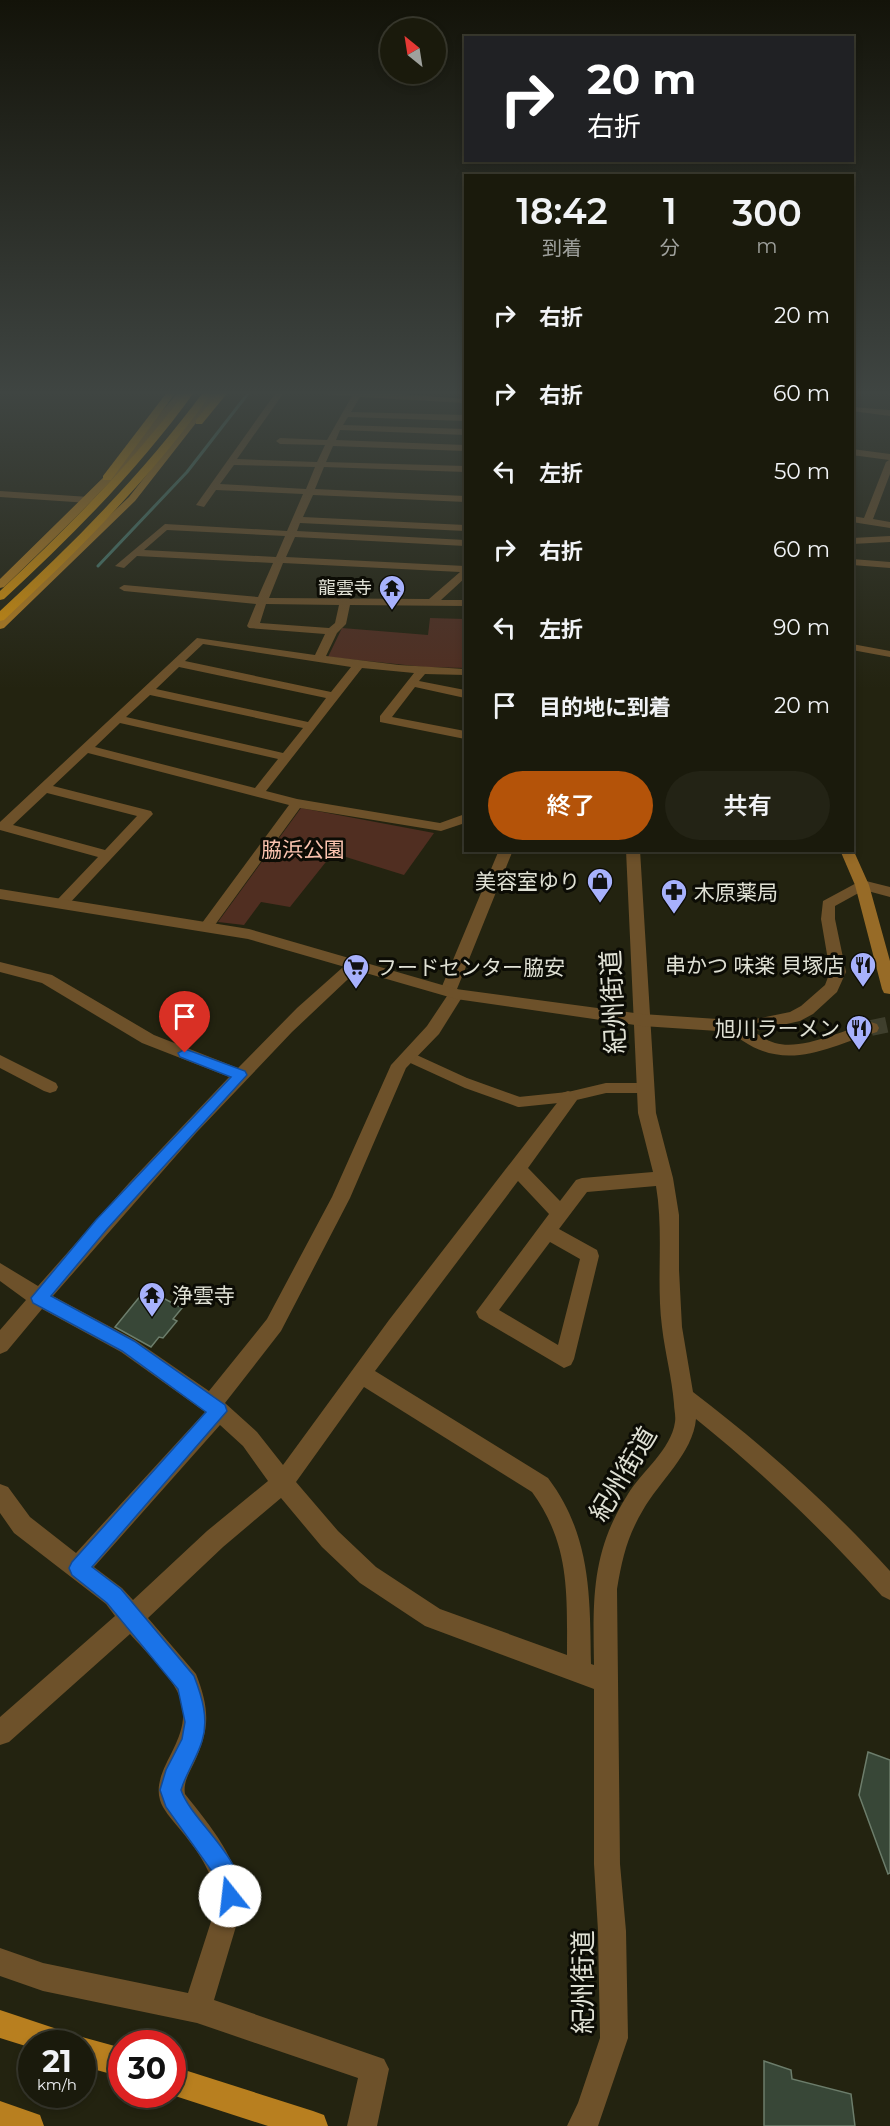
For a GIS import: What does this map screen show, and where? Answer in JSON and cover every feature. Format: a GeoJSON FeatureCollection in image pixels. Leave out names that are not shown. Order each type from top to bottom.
{"type":"FeatureCollection","features":[{"type":"Feature","properties":{"kind":"highway"},"geometry":{"type":"LineString","coordinates":[[92,498],[98,490]]}},
{"type":"Feature","properties":{"kind":"highway"},"geometry":{"type":"LineString","coordinates":[[0,597],[111,490]]}},
{"type":"Feature","properties":{"kind":"highway"},"geometry":{"type":"LineString","coordinates":[[0,617],[129,490]]}},
{"type":"Feature","properties":{"kind":"main road"},"geometry":{"type":"LineString","coordinates":[[0,585],[99,490]]}},
{"type":"Feature","properties":{"kind":"main road"},"geometry":{"type":"LineString","coordinates":[[0,626],[139,490]]}},
{"type":"Feature","properties":{"kind":"main road"},"geometry":{"type":"LineString","coordinates":[[848,852],[862,885],[890,988]]}},
{"type":"Feature","properties":{"kind":"main road"},"geometry":{"type":"LineString","coordinates":[[0,2024],[19,2030]]}},
{"type":"Feature","properties":{"kind":"main road"},"geometry":{"type":"LineString","coordinates":[[186,2085],[313,2126]]}},
{"type":"Feature","properties":{"kind":"main road"},"geometry":{"type":"LineString","coordinates":[[0,2116],[29,2126]]}},
{"type":"Feature","properties":{"kind":"street"},"geometry":{"type":"LineString","coordinates":[[201,506],[212,490]]}},
{"type":"Feature","properties":{"kind":"street"},"geometry":{"type":"LineString","coordinates":[[276,490],[310,492],[433,512],[464,528]]}},
{"type":"Feature","properties":{"kind":"street"},"geometry":{"type":"LineString","coordinates":[[298,520],[433,512],[456,490]]}},
{"type":"Feature","properties":{"kind":"street"},"geometry":{"type":"LineString","coordinates":[[868,521],[879,490]]}},
{"type":"Feature","properties":{"kind":"street"},"geometry":{"type":"LineString","coordinates":[[310,492],[279,560],[253,626],[332,630]]}},
{"type":"Feature","properties":{"kind":"street"},"geometry":{"type":"LineString","coordinates":[[0,494],[92,498]]}},
{"type":"Feature","properties":{"kind":"street"},"geometry":{"type":"LineString","coordinates":[[854,519],[890,525]]}},
{"type":"Feature","properties":{"kind":"street"},"geometry":{"type":"LineString","coordinates":[[120,566],[165,527],[464,543]]}},
{"type":"Feature","properties":{"kind":"street"},"geometry":{"type":"LineString","coordinates":[[854,541],[890,539]]}},
{"type":"Feature","properties":{"kind":"street"},"geometry":{"type":"LineString","coordinates":[[135,553],[464,571]]}},
{"type":"Feature","properties":{"kind":"street"},"geometry":{"type":"LineString","coordinates":[[854,562],[890,565]]}},
{"type":"Feature","properties":{"kind":"street"},"geometry":{"type":"LineString","coordinates":[[431,603],[464,572]]}},
{"type":"Feature","properties":{"kind":"street"},"geometry":{"type":"LineString","coordinates":[[124,588],[262,601],[464,603]]}},
{"type":"Feature","properties":{"kind":"street"},"geometry":{"type":"LineString","coordinates":[[319,659],[332,630],[340,624],[345,602]]}},
{"type":"Feature","properties":{"kind":"street"},"geometry":{"type":"LineString","coordinates":[[108,855],[3,827],[201,640],[319,659],[421,671],[464,672]]}},
{"type":"Feature","properties":{"kind":"street"},"geometry":{"type":"LineString","coordinates":[[854,647],[890,654]]}},
{"type":"Feature","properties":{"kind":"street"},"geometry":{"type":"LineString","coordinates":[[176,663],[334,696]]}},
{"type":"Feature","properties":{"kind":"street"},"geometry":{"type":"LineString","coordinates":[[260,792],[360,663]]}},
{"type":"Feature","properties":{"kind":"street"},"geometry":{"type":"LineString","coordinates":[[421,671],[384,719],[464,735]]}},
{"type":"Feature","properties":{"kind":"street"},"geometry":{"type":"LineString","coordinates":[[412,683],[464,694]]}},
{"type":"Feature","properties":{"kind":"street"},"geometry":{"type":"LineString","coordinates":[[147,691],[310,726]]}},
{"type":"Feature","properties":{"kind":"street"},"geometry":{"type":"LineString","coordinates":[[118,719],[285,757]]}},
{"type":"Feature","properties":{"kind":"street"},"geometry":{"type":"LineString","coordinates":[[86,749],[297,803],[441,827],[464,818]]}},
{"type":"Feature","properties":{"kind":"street"},"geometry":{"type":"LineString","coordinates":[[44,788],[146,814],[62,903]]}},
{"type":"Feature","properties":{"kind":"street"},"geometry":{"type":"LineString","coordinates":[[207,926],[297,803]]}},
{"type":"Feature","properties":{"kind":"street"},"geometry":{"type":"LineString","coordinates":[[78,1568],[215,1407],[274,1325],[340,1198],[399,1065],[433,1030],[452,992],[505,852]]}},
{"type":"Feature","properties":{"kind":"street","name":"紀州街道"},"geometry":{"type":"LineString","coordinates":[[582,2126],[591,2109],[614,2038],[612,1931],[607,1864],[605,1589],[614,1543],[636,1501],[672,1454],[686,1422],[681,1370],[672,1327],[669,1270],[670,1215],[664,1178],[647,1113],[633,852]]}},
{"type":"Feature","properties":{"kind":"street"},"geometry":{"type":"LineString","coordinates":[[0,894],[249,934],[452,992],[642,1020],[751,1026],[794,1017],[823,999],[831,988],[838,972],[828,919],[828,904],[862,885],[890,892]]}},
{"type":"Feature","properties":{"kind":"street"},"geometry":{"type":"LineString","coordinates":[[0,1345],[151,1171],[240,1075],[309,1004],[356,963]]}},
{"type":"Feature","properties":{"kind":"street"},"geometry":{"type":"LineString","coordinates":[[0,967],[47,980],[148,1039],[240,1075]]}},
{"type":"Feature","properties":{"kind":"street"},"geometry":{"type":"LineString","coordinates":[[733,1026],[754,1042],[775,1049],[800,1051],[818,1047],[851,1032],[871,1028]]}},
{"type":"Feature","properties":{"kind":"street"},"geometry":{"type":"LineString","coordinates":[[0,1061],[50,1088]]}},
{"type":"Feature","properties":{"kind":"street"},"geometry":{"type":"LineString","coordinates":[[0,1733],[132,1618],[223,1532],[282,1482],[325,1429],[362,1374],[453,1251],[518,1169],[569,1100],[568,1097]]}},
{"type":"Feature","properties":{"kind":"street"},"geometry":{"type":"LineString","coordinates":[[518,1169],[560,1213]]}},
{"type":"Feature","properties":{"kind":"street"},"geometry":{"type":"LineString","coordinates":[[547,1231],[590,1256],[564,1359],[486,1311],[582,1185],[664,1178]]}},
{"type":"Feature","properties":{"kind":"street"},"geometry":{"type":"LineString","coordinates":[[0,1271],[39,1298],[128,1346],[215,1407],[250,1439],[282,1482],[330,1539],[368,1575],[433,1618],[607,1682]]}},
{"type":"Feature","properties":{"kind":"street"},"geometry":{"type":"LineString","coordinates":[[362,1374],[540,1485],[550,1495],[567,1532],[578,1587],[579,1672]]}},
{"type":"Feature","properties":{"kind":"street"},"geometry":{"type":"LineString","coordinates":[[684,1396],[744,1443],[804,1498],[846,1538],[890,1588]]}},
{"type":"Feature","properties":{"kind":"street"},"geometry":{"type":"LineString","coordinates":[[0,1495],[22,1526],[114,1596],[187,1683],[194,1705],[195,1722],[192,1740],[174,1778],[171,1790],[173,1800],[222,1867],[230,1887],[230,1903],[197,2009]]}},
{"type":"Feature","properties":{"kind":"street"},"geometry":{"type":"LineString","coordinates":[[0,1962],[43,1977],[197,2009],[374,2069],[362,2126]]}},
{"type":"Feature","properties":{"kind":"lane"},"geometry":{"type":"LineString","coordinates":[[407,1056],[466,1083],[519,1102],[568,1097],[606,1088],[647,1088]]}},
{"type":"Feature","properties":{"kind":"green space"},"geometry":{"type":"Polygon","coordinates":[[[430,618],[464,619],[464,668],[425,667],[328,657],[342,628],[428,635],[430,618]]]}},
{"type":"Feature","properties":{"kind":"green space","name":"脇浜公園"},"geometry":{"type":"Polygon","coordinates":[[[301,808],[434,833],[404,875],[333,853],[290,907],[261,902],[244,925],[218,922],[301,808]]]}},
{"type":"Feature","properties":{"kind":"building"},"geometry":{"type":"Polygon","coordinates":[[[146,1289],[182,1308],[173,1319],[177,1321],[163,1338],[159,1337],[151,1347],[115,1327],[146,1289]]]}},
{"type":"Feature","properties":{"kind":"building"},"geometry":{"type":"Polygon","coordinates":[[[868,1752],[890,1760],[890,1873],[888,1874],[859,1795],[868,1752]]]}},
{"type":"Feature","properties":{"kind":"building"},"geometry":{"type":"Polygon","coordinates":[[[764,2061],[791,2070],[792,2079],[851,2094],[855,2126],[764,2126],[764,2061]]]}},
{"type":"Feature","properties":{"kind":"waterway"},"geometry":{"type":"LineString","coordinates":[[98,566],[170,490]]}},
{"type":"Feature","properties":{"kind":"tunnel"},"geometry":{"type":"LineString","coordinates":[[871,1028],[890,1024]]}},
{"type":"Feature","properties":{"kind":"place","name":"龍雲寺"},"geometry":{"type":"Point","coordinates":[392,611]}},
{"type":"Feature","properties":{"kind":"place","name":"美容室ゆり"},"geometry":{"type":"Point","coordinates":[600,904]}},
{"type":"Feature","properties":{"kind":"place","name":"木原薬局"},"geometry":{"type":"Point","coordinates":[674,915]}},
{"type":"Feature","properties":{"kind":"place","name":"串かつ 味楽 貝塚店"},"geometry":{"type":"Point","coordinates":[863,988]}},
{"type":"Feature","properties":{"kind":"place","name":"フードセンター脇安"},"geometry":{"type":"Point","coordinates":[356,990]}},
{"type":"Feature","properties":{"kind":"place","name":"旭川ラーメン"},"geometry":{"type":"Point","coordinates":[859,1051]}},
{"type":"Feature","properties":{"kind":"place","name":"浄雲寺"},"geometry":{"type":"Point","coordinates":[152,1318]}},
{"type":"Feature","properties":{"kind":"route"},"geometry":{"type":"LineString","coordinates":[[185,1053],[240,1075],[174,1144],[39,1298],[128,1346],[219,1411],[78,1568],[114,1596],[187,1683],[194,1705],[195,1722],[192,1740],[174,1778],[171,1790],[173,1800],[222,1867],[230,1887],[230,1896]]}}]}
